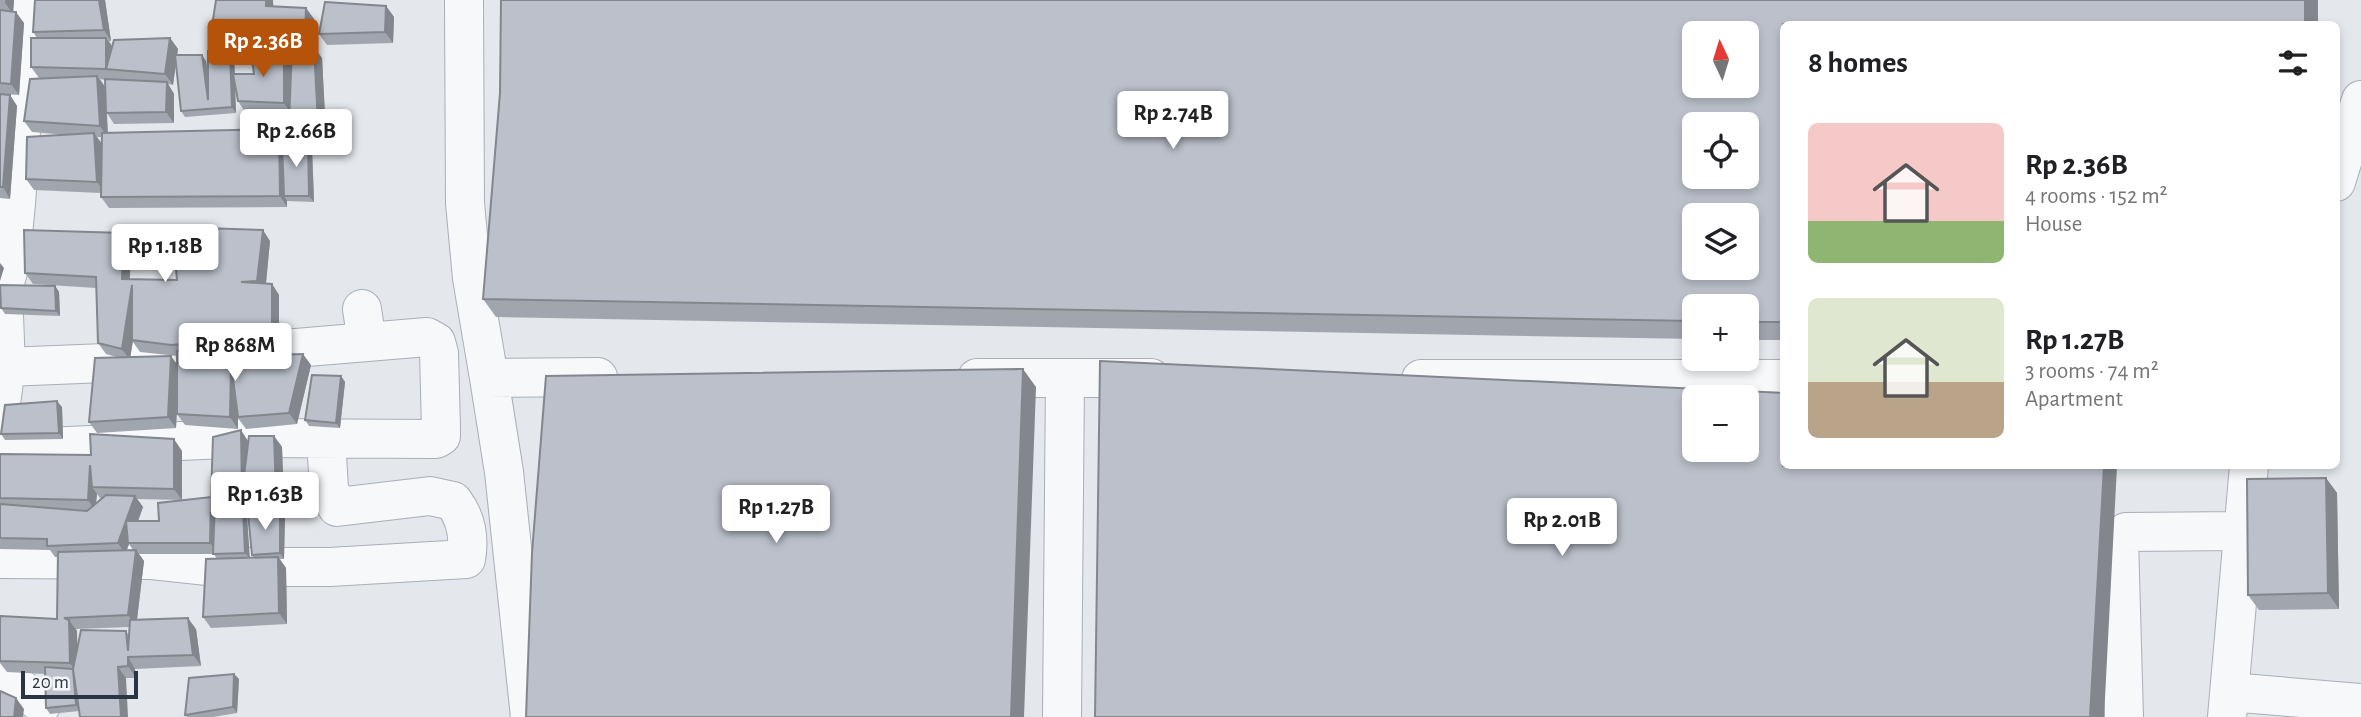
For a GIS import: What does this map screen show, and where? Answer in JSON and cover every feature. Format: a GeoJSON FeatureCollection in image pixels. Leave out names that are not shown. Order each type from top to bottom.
{"type":"FeatureCollection","features":[{"type":"Feature","properties":{"kind":"street"},"geometry":{"type":"LineString","coordinates":[[0,411],[6,367],[2,299],[16,204],[30,0]]}},
{"type":"Feature","properties":{"kind":"street"},"geometry":{"type":"LineString","coordinates":[[464,0],[465,203],[472,278],[504,472],[530,717]]}},
{"type":"Feature","properties":{"kind":"street"},"geometry":{"type":"LineString","coordinates":[[2340,169],[2361,100]]}},
{"type":"Feature","properties":{"kind":"street"},"geometry":{"type":"LineString","coordinates":[[0,449],[248,438],[431,441],[441,436],[439,352],[436,342],[427,337],[364,326],[130,362],[6,367]]}},
{"type":"Feature","properties":{"kind":"street"},"geometry":{"type":"LineString","coordinates":[[489,378],[634,377]]}},
{"type":"Feature","properties":{"kind":"street"},"geometry":{"type":"LineString","coordinates":[[943,377],[1189,378]]}},
{"type":"Feature","properties":{"kind":"street"},"geometry":{"type":"LineString","coordinates":[[1062,717],[1065,378]]}},
{"type":"Feature","properties":{"kind":"street"},"geometry":{"type":"LineString","coordinates":[[1382,379],[1780,379]]}},
{"type":"Feature","properties":{"kind":"street"},"geometry":{"type":"LineString","coordinates":[[0,559],[152,560],[217,567],[330,567],[466,559],[468,536],[461,512],[453,500],[430,496],[337,507],[329,489],[326,439]]}},
{"type":"Feature","properties":{"kind":"street"},"geometry":{"type":"LineString","coordinates":[[2249,469],[2241,531],[2228,704],[2361,703]]}},
{"type":"Feature","properties":{"kind":"street"},"geometry":{"type":"LineString","coordinates":[[2124,717],[2119,538],[2126,532],[2241,531]]}},
{"type":"Feature","properties":{"kind":"street"},"geometry":{"type":"LineString","coordinates":[[0,674],[42,704]]}},
{"type":"Feature","properties":{"kind":"building"},"geometry":{"type":"Polygon","coordinates":[[[35,0],[99,0],[104,30],[33,32],[35,0]]]}},
{"type":"Feature","properties":{"kind":"building"},"geometry":{"type":"Polygon","coordinates":[[[216,0],[266,0],[266,6],[306,8],[305,43],[241,42],[235,27],[212,26],[216,0]]]}},
{"type":"Feature","properties":{"kind":"building"},"geometry":{"type":"Polygon","coordinates":[[[501,0],[2305,0],[2305,21],[1780,21],[1780,322],[1759,322],[1759,294],[1682,294],[1682,321],[483,299],[500,93],[501,0]]]}},
{"type":"Feature","properties":{"kind":"building"},"geometry":{"type":"Polygon","coordinates":[[[325,2],[386,6],[385,32],[319,34],[325,2]]]}},
{"type":"Feature","properties":{"kind":"building"},"geometry":{"type":"Polygon","coordinates":[[[0,10],[16,12],[11,84],[0,83],[0,10]]]}},
{"type":"Feature","properties":{"kind":"building"},"geometry":{"type":"Polygon","coordinates":[[[31,38],[106,38],[106,69],[31,67],[31,38]]]}},
{"type":"Feature","properties":{"kind":"building"},"geometry":{"type":"Polygon","coordinates":[[[170,38],[165,74],[106,69],[114,40],[170,38]]]}},
{"type":"Feature","properties":{"kind":"building"},"geometry":{"type":"Polygon","coordinates":[[[314,47],[318,123],[289,122],[292,49],[314,47]]]}},
{"type":"Feature","properties":{"kind":"building"},"geometry":{"type":"Polygon","coordinates":[[[284,50],[284,103],[238,101],[233,74],[254,74],[251,51],[284,50]]]}},
{"type":"Feature","properties":{"kind":"building"},"geometry":{"type":"Polygon","coordinates":[[[208,51],[230,51],[232,107],[181,111],[175,55],[202,55],[208,100],[208,51]]]}},
{"type":"Feature","properties":{"kind":"building"},"geometry":{"type":"Polygon","coordinates":[[[97,76],[100,126],[24,121],[30,79],[97,76]]]}},
{"type":"Feature","properties":{"kind":"building"},"geometry":{"type":"Polygon","coordinates":[[[105,79],[167,82],[166,112],[106,113],[105,79]]]}},
{"type":"Feature","properties":{"kind":"building"},"geometry":{"type":"Polygon","coordinates":[[[0,94],[10,95],[3,187],[0,187],[0,94]]]}},
{"type":"Feature","properties":{"kind":"building"},"geometry":{"type":"Polygon","coordinates":[[[279,129],[280,196],[101,197],[102,133],[279,129]]]}},
{"type":"Feature","properties":{"kind":"building"},"geometry":{"type":"Polygon","coordinates":[[[94,133],[97,182],[26,179],[27,137],[94,133]]]}},
{"type":"Feature","properties":{"kind":"building"},"geometry":{"type":"Polygon","coordinates":[[[282,142],[308,143],[309,196],[284,196],[282,142]]]}},
{"type":"Feature","properties":{"kind":"building"},"geometry":{"type":"Polygon","coordinates":[[[172,227],[263,230],[257,281],[241,282],[272,284],[272,329],[219,341],[171,345],[132,340],[132,285],[122,349],[98,343],[96,277],[25,273],[24,230],[124,233],[122,279],[177,280],[172,227]]]}},
{"type":"Feature","properties":{"kind":"building"},"geometry":{"type":"Polygon","coordinates":[[[0,285],[55,286],[56,311],[1,308],[0,285]]]}},
{"type":"Feature","properties":{"kind":"building"},"geometry":{"type":"Polygon","coordinates":[[[229,347],[230,356],[303,354],[289,413],[238,417],[231,364],[230,417],[177,414],[177,351],[229,347]]]}},
{"type":"Feature","properties":{"kind":"building"},"geometry":{"type":"Polygon","coordinates":[[[171,356],[168,417],[89,422],[95,358],[171,356]]]}},
{"type":"Feature","properties":{"kind":"building"},"geometry":{"type":"Polygon","coordinates":[[[1100,361],[1682,388],[1682,462],[1759,462],[1759,392],[1780,393],[1780,469],[2104,469],[2090,717],[1095,717],[1100,361]]]}},
{"type":"Feature","properties":{"kind":"building"},"geometry":{"type":"Polygon","coordinates":[[[1023,369],[1011,717],[526,717],[532,553],[546,376],[1023,369]]]}},
{"type":"Feature","properties":{"kind":"building"},"geometry":{"type":"Polygon","coordinates":[[[312,375],[341,376],[336,423],[305,420],[312,375]]]}},
{"type":"Feature","properties":{"kind":"building"},"geometry":{"type":"Polygon","coordinates":[[[57,401],[59,433],[1,434],[5,405],[57,401]]]}},
{"type":"Feature","properties":{"kind":"building"},"geometry":{"type":"Polygon","coordinates":[[[241,430],[242,491],[249,436],[274,436],[276,494],[241,498],[211,497],[213,437],[241,430]]]}},
{"type":"Feature","properties":{"kind":"building"},"geometry":{"type":"Polygon","coordinates":[[[90,434],[174,439],[174,489],[92,487],[90,465],[88,500],[0,498],[0,454],[91,455],[90,434]]]}},
{"type":"Feature","properties":{"kind":"building"},"geometry":{"type":"Polygon","coordinates":[[[2326,478],[2328,593],[2248,595],[2247,479],[2326,478]]]}},
{"type":"Feature","properties":{"kind":"building"},"geometry":{"type":"Polygon","coordinates":[[[106,495],[135,496],[118,543],[47,546],[47,539],[0,538],[0,504],[87,511],[106,495]]]}},
{"type":"Feature","properties":{"kind":"building"},"geometry":{"type":"Polygon","coordinates":[[[211,497],[210,543],[128,543],[126,521],[159,521],[158,503],[211,497]]]}},
{"type":"Feature","properties":{"kind":"building"},"geometry":{"type":"Polygon","coordinates":[[[215,502],[243,510],[245,553],[213,554],[215,502]]]}},
{"type":"Feature","properties":{"kind":"building"},"geometry":{"type":"Polygon","coordinates":[[[280,510],[280,553],[252,555],[248,513],[280,510]]]}},
{"type":"Feature","properties":{"kind":"building"},"geometry":{"type":"Polygon","coordinates":[[[136,550],[128,615],[64,618],[69,620],[70,663],[0,661],[0,616],[57,619],[58,552],[136,550]]]}},
{"type":"Feature","properties":{"kind":"building"},"geometry":{"type":"Polygon","coordinates":[[[278,557],[279,613],[203,617],[206,559],[278,557]]]}},
{"type":"Feature","properties":{"kind":"building"},"geometry":{"type":"Polygon","coordinates":[[[188,618],[193,655],[128,657],[128,666],[118,667],[121,717],[80,717],[73,669],[81,630],[126,631],[128,651],[130,620],[188,618]]]}},
{"type":"Feature","properties":{"kind":"building"},"geometry":{"type":"Polygon","coordinates":[[[45,667],[73,669],[76,705],[46,708],[45,667]]]}},
{"type":"Feature","properties":{"kind":"building"},"geometry":{"type":"Polygon","coordinates":[[[234,674],[233,707],[185,715],[189,678],[234,674]]]}},
{"type":"Feature","properties":{"kind":"building"},"geometry":{"type":"Polygon","coordinates":[[[0,691],[16,698],[14,717],[0,717],[0,691]]]}}]}
